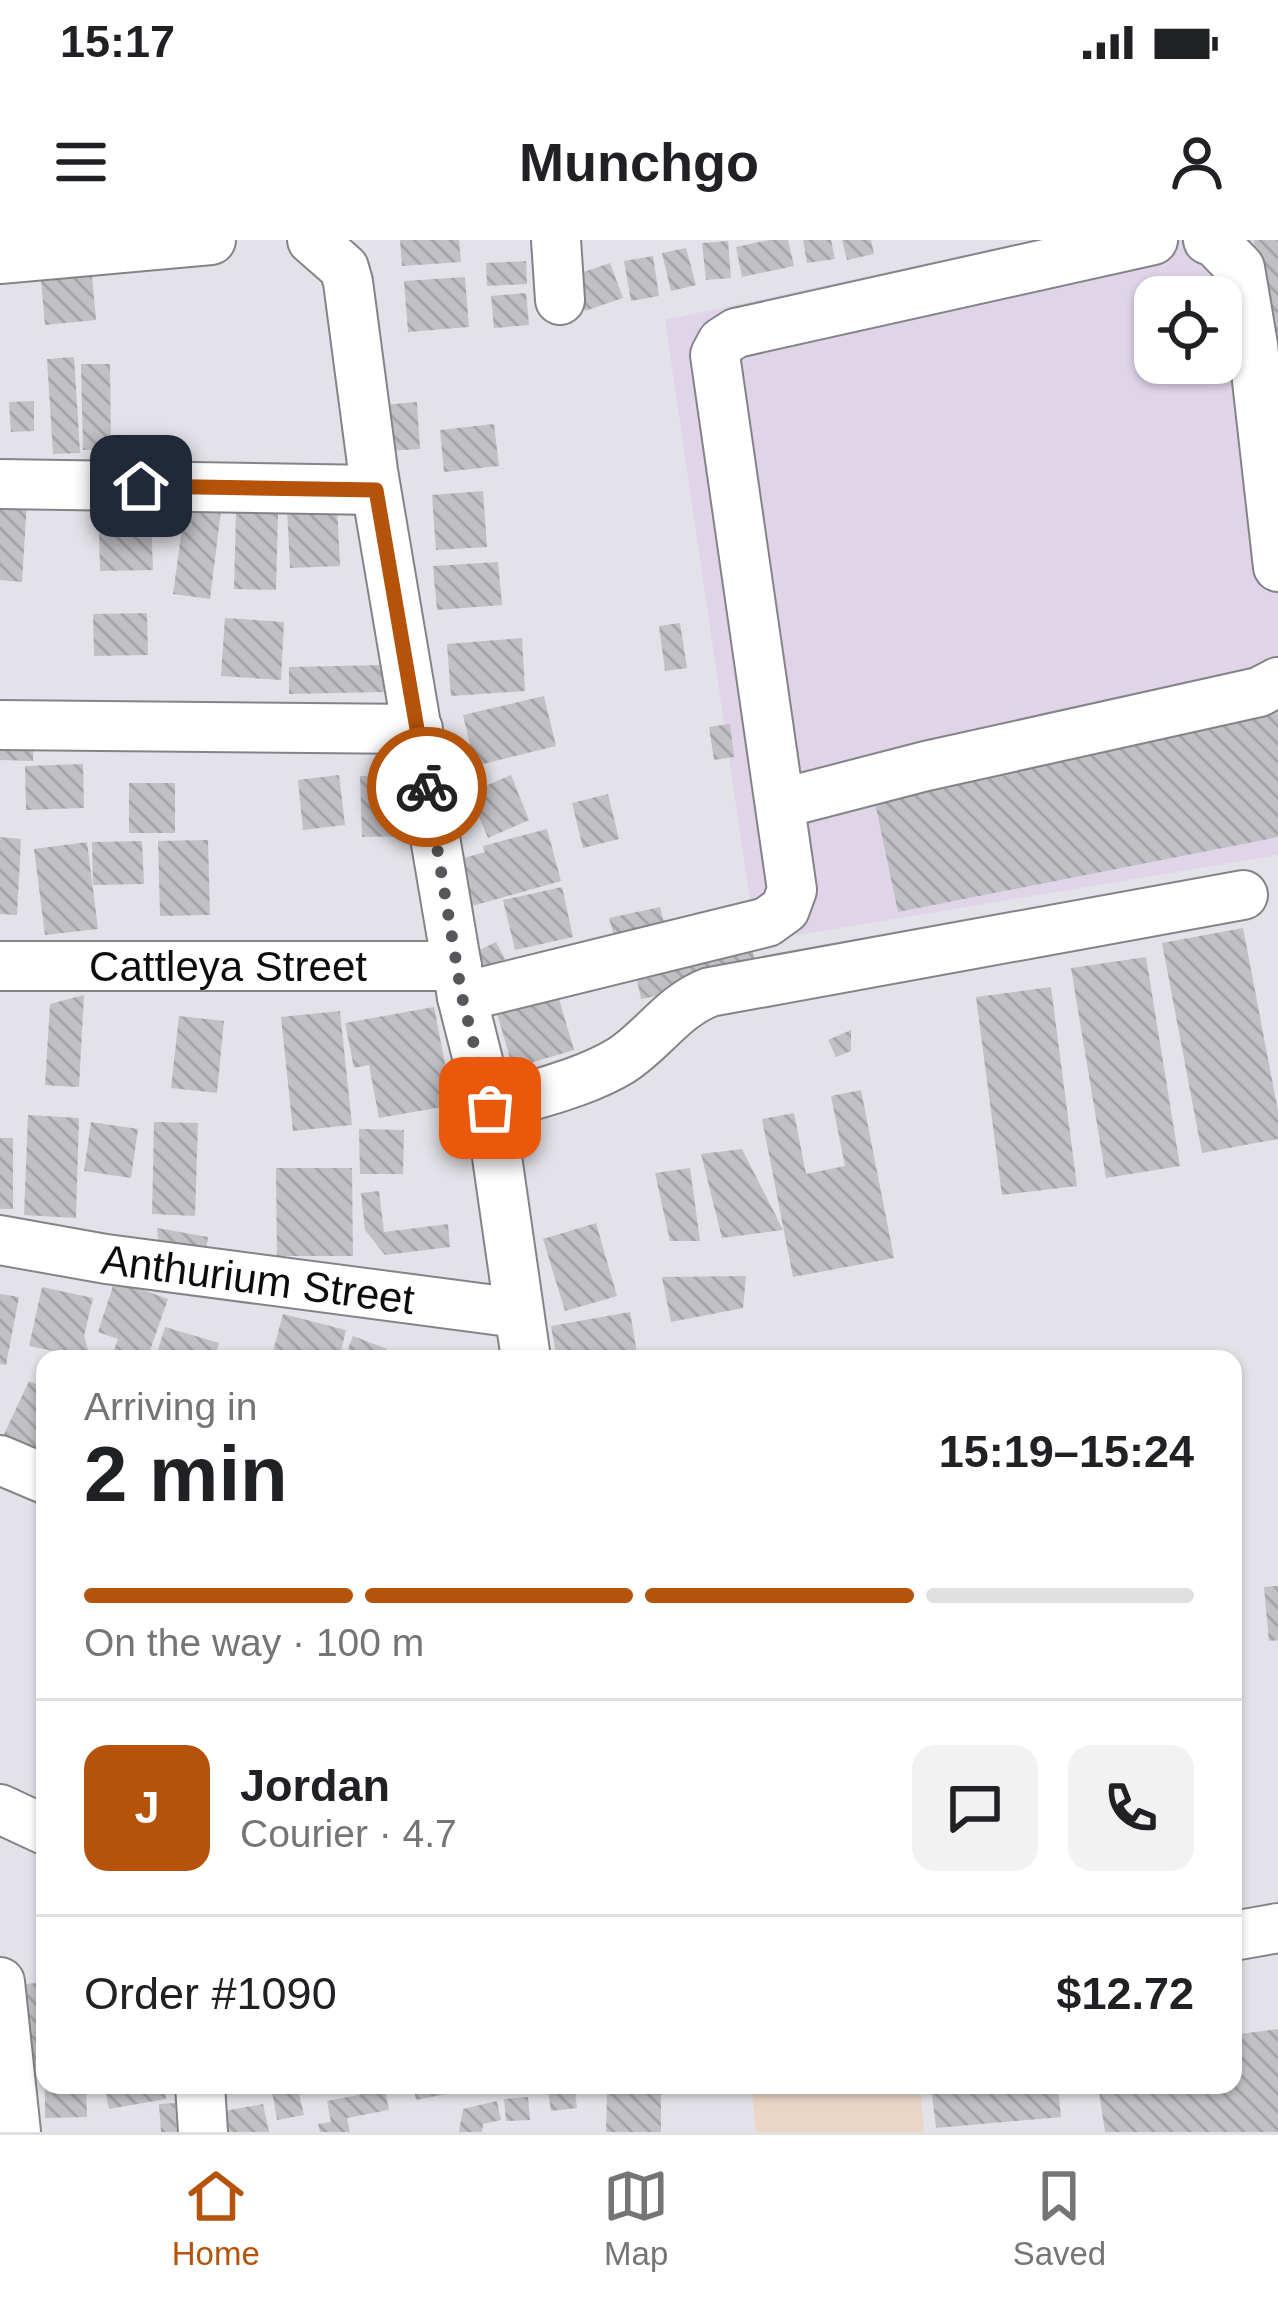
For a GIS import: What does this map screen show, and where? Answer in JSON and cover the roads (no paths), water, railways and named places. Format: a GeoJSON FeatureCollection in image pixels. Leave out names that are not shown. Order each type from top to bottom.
{"type":"FeatureCollection","features":[{"type":"Feature","properties":{"kind":"street"},"geometry":{"type":"LineString","coordinates":[[0,260],[212,240]]}},
{"type":"Feature","properties":{"kind":"street"},"geometry":{"type":"LineString","coordinates":[[556,240],[560,300]]}},
{"type":"Feature","properties":{"kind":"street"},"geometry":{"type":"LineString","coordinates":[[1154,240],[736,334],[722,342],[715,355],[728,460],[783,803],[1259,692],[1278,682]]}},
{"type":"Feature","properties":{"kind":"street"},"geometry":{"type":"LineString","coordinates":[[1208,240],[1240,268],[1278,567]]}},
{"type":"Feature","properties":{"kind":"street"},"geometry":{"type":"LineString","coordinates":[[320,245],[344,268],[348,282],[376,490],[459,981],[490,1108],[522,1336]]}},
{"type":"Feature","properties":{"kind":"street"},"geometry":{"type":"LineString","coordinates":[[0,484],[376,490]]}},
{"type":"Feature","properties":{"kind":"street"},"geometry":{"type":"LineString","coordinates":[[0,725],[418,729]]}},
{"type":"Feature","properties":{"kind":"street","name":"Cattleya Street"},"geometry":{"type":"LineString","coordinates":[[0,966],[459,981],[767,922],[785,909],[792,890],[783,803]]}},
{"type":"Feature","properties":{"kind":"street"},"geometry":{"type":"LineString","coordinates":[[490,1108],[601,1072],[626,1057],[692,999],[710,992],[1243,895]]}},
{"type":"Feature","properties":{"kind":"street","name":"Anthurium Street"},"geometry":{"type":"LineString","coordinates":[[0,1240],[522,1336]]}},
{"type":"Feature","properties":{"kind":"street"},"geometry":{"type":"LineString","coordinates":[[0,1460],[36,1475]]}},
{"type":"Feature","properties":{"kind":"street"},"geometry":{"type":"LineString","coordinates":[[0,1809],[36,1826]]}},
{"type":"Feature","properties":{"kind":"street"},"geometry":{"type":"LineString","coordinates":[[1242,1934],[1278,1928]]}},
{"type":"Feature","properties":{"kind":"street"},"geometry":{"type":"LineString","coordinates":[[0,1982],[16,2132]]}},
{"type":"Feature","properties":{"kind":"street"},"geometry":{"type":"LineString","coordinates":[[201,2094],[203,2132]]}}]}
